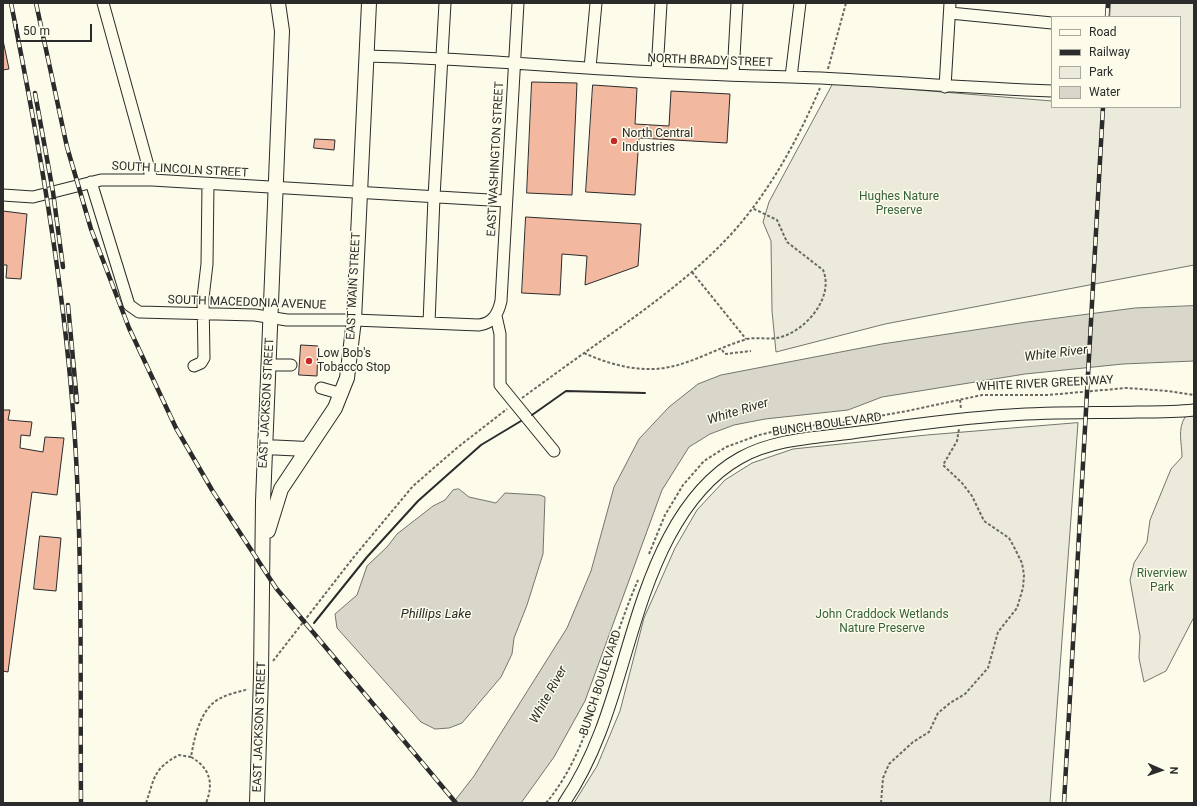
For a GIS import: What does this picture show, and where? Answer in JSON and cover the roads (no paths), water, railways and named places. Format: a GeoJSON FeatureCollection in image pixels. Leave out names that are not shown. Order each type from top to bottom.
{"type":"FeatureCollection","features":[{"type":"Feature","properties":{"kind":"main road","name":"EAST MAIN STREET"},"geometry":{"type":"LineString","coordinates":[[263,548],[281,489],[335,408],[342,394],[347,378],[354,320],[369,3]]}},
{"type":"Feature","properties":{"kind":"main road","name":"EAST JACKSON STREET"},"geometry":{"type":"LineString","coordinates":[[257,803],[265,447],[282,31],[279,6]]}},
{"type":"Feature","properties":{"kind":"main road"},"geometry":{"type":"LineString","coordinates":[[265,447],[307,449]]}},
{"type":"Feature","properties":{"kind":"street"},"geometry":{"type":"LineString","coordinates":[[103,3],[152,180]]}},
{"type":"Feature","properties":{"kind":"street"},"geometry":{"type":"LineString","coordinates":[[429,323],[440,57],[445,3]]}},
{"type":"Feature","properties":{"kind":"street","name":"EAST WASHINGTON STREET"},"geometry":{"type":"LineString","coordinates":[[496,316],[501,301],[518,3]]}},
{"type":"Feature","properties":{"kind":"street"},"geometry":{"type":"LineString","coordinates":[[590,68],[596,3]]}},
{"type":"Feature","properties":{"kind":"street"},"geometry":{"type":"LineString","coordinates":[[658,72],[661,3]]}},
{"type":"Feature","properties":{"kind":"street"},"geometry":{"type":"LineString","coordinates":[[733,75],[737,3]]}},
{"type":"Feature","properties":{"kind":"street"},"geometry":{"type":"LineString","coordinates":[[791,77],[800,3]]}},
{"type":"Feature","properties":{"kind":"street"},"geometry":{"type":"LineString","coordinates":[[945,87],[950,8],[1051,23]]}},
{"type":"Feature","properties":{"kind":"street","name":"NORTH BRADY STREET"},"geometry":{"type":"LineString","coordinates":[[366,56],[440,57],[514,64],[658,72],[791,77],[945,87],[1051,91]]}},
{"type":"Feature","properties":{"kind":"street","name":"SOUTH LINCOLN STREET"},"geometry":{"type":"LineString","coordinates":[[3,195],[33,196],[100,180],[152,180],[506,201]]}},
{"type":"Feature","properties":{"kind":"street","name":"SOUTH MACEDONIA AVENUE"},"geometry":{"type":"LineString","coordinates":[[90,182],[129,305],[139,312],[255,315],[287,320],[354,320],[484,324],[489,323],[496,316]]}},
{"type":"Feature","properties":{"kind":"street"},"geometry":{"type":"LineString","coordinates":[[194,366],[201,363],[204,358],[203,298],[208,264],[208,184]]}},
{"type":"Feature","properties":{"kind":"street"},"geometry":{"type":"LineString","coordinates":[[496,316],[500,334],[500,385],[554,451]]}},
{"type":"Feature","properties":{"kind":"street"},"geometry":{"type":"LineString","coordinates":[[269,365],[291,365]]}},
{"type":"Feature","properties":{"kind":"street"},"geometry":{"type":"LineString","coordinates":[[321,388],[342,394]]}},
{"type":"Feature","properties":{"kind":"street","name":"BUNCH BOULEVARD"},"geometry":{"type":"LineString","coordinates":[[564,803],[580,778],[597,742],[642,597],[654,568],[680,518],[705,485],[730,464],[742,457],[774,444],[1010,414],[1194,410]]}},
{"type":"Feature","properties":{"kind":"water","name":"White River"},"geometry":{"type":"Polygon","coordinates":[[[1194,306],[1194,361],[1123,364],[1025,374],[882,397],[848,410],[765,419],[734,425],[710,434],[689,447],[662,490],[585,701],[554,757],[521,803],[453,803],[474,776],[567,628],[591,571],[614,487],[639,439],[669,407],[698,384],[721,375],[882,344],[1027,322],[1135,308],[1194,306]]]}},
{"type":"Feature","properties":{"kind":"water","name":"Phillips Lake"},"geometry":{"type":"Polygon","coordinates":[[[459,489],[469,497],[496,503],[505,493],[540,495],[545,497],[543,554],[527,605],[514,638],[512,654],[501,677],[462,723],[449,728],[435,729],[421,722],[337,628],[335,614],[357,595],[367,566],[387,547],[397,534],[433,506],[445,500],[453,490],[459,489]]]}},
{"type":"Feature","properties":{"kind":"railway"},"geometry":{"type":"LineString","coordinates":[[11,3],[31,104],[56,257],[73,411],[80,558],[81,803]]}},
{"type":"Feature","properties":{"kind":"railway"},"geometry":{"type":"LineString","coordinates":[[36,3],[67,147],[91,229],[129,328],[176,428],[212,490],[276,588],[456,803]]}},
{"type":"Feature","properties":{"kind":"railway"},"geometry":{"type":"LineString","coordinates":[[1107,16],[1108,3]]}},
{"type":"Feature","properties":{"kind":"railway"},"geometry":{"type":"LineString","coordinates":[[35,93],[53,192],[63,267]]}},
{"type":"Feature","properties":{"kind":"railway"},"geometry":{"type":"LineString","coordinates":[[1064,803],[1103,108]]}},
{"type":"Feature","properties":{"kind":"railway"},"geometry":{"type":"LineString","coordinates":[[68,305],[77,402]]}},
{"type":"Feature","properties":{"kind":"place","name":"North Central Industries"},"geometry":{"type":"Point","coordinates":[614,141]}},
{"type":"Feature","properties":{"kind":"place","name":"Low Bob's Tobacco Stop"},"geometry":{"type":"Point","coordinates":[309,361]}},
{"type":"Feature","properties":{"kind":"park label","name":"Hughes Nature Preserve"},"geometry":{"type":"Point","coordinates":[899,204]}},
{"type":"Feature","properties":{"kind":"park label","name":"Riverview Park"},"geometry":{"type":"Point","coordinates":[1162,581]}},
{"type":"Feature","properties":{"kind":"park label","name":"John Craddock Wetlands Nature Preserve"},"geometry":{"type":"Point","coordinates":[882,622]}}]}
